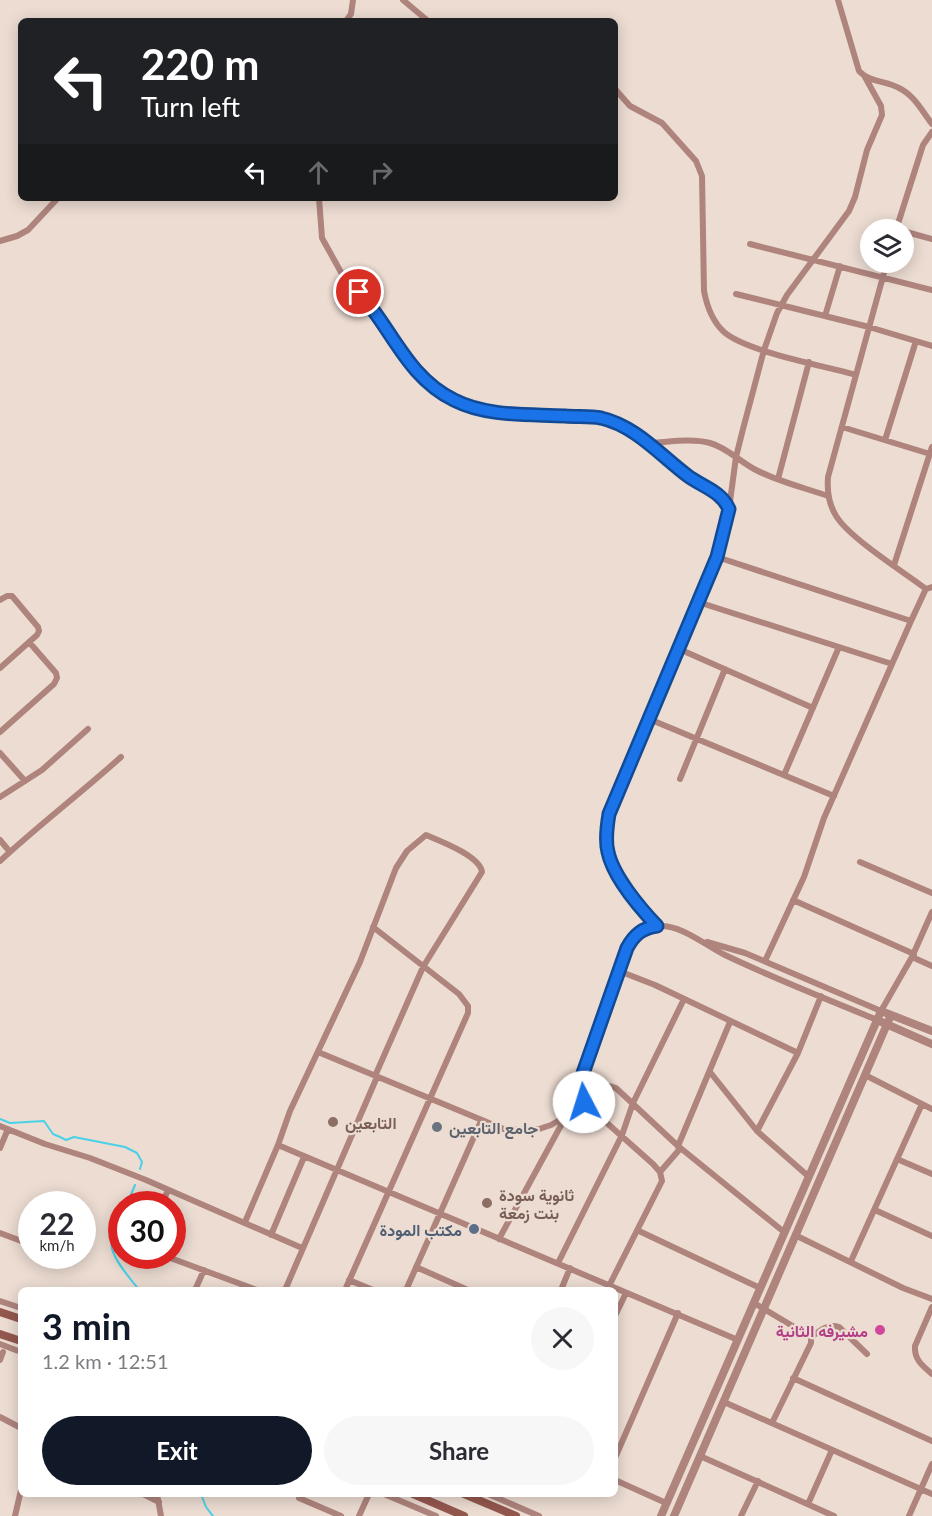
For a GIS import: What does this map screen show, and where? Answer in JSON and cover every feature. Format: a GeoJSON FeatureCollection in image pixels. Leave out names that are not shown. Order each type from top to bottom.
{"type":"FeatureCollection","features":[{"type":"Feature","properties":{"kind":"main road"},"geometry":{"type":"LineString","coordinates":[[0,1312],[18,1318]]}},
{"type":"Feature","properties":{"kind":"main road"},"geometry":{"type":"LineString","coordinates":[[0,1334],[18,1340]]}},
{"type":"Feature","properties":{"kind":"main road"},"geometry":{"type":"LineString","coordinates":[[420,1497],[464,1516]]}},
{"type":"Feature","properties":{"kind":"main road"},"geometry":{"type":"LineString","coordinates":[[471,1497],[516,1516]]}},
{"type":"Feature","properties":{"kind":"street"},"geometry":{"type":"LineString","coordinates":[[348,18],[353,0]]}},
{"type":"Feature","properties":{"kind":"street"},"geometry":{"type":"LineString","coordinates":[[403,0],[424,18]]}},
{"type":"Feature","properties":{"kind":"street"},"geometry":{"type":"LineString","coordinates":[[657,926],[630,896],[610,859],[607,846],[608,821],[611,808],[717,557],[729,509],[736,457],[764,350],[781,305],[852,204],[867,150],[882,115],[881,106],[865,77],[857,68],[838,0]]}},
{"type":"Feature","properties":{"kind":"street"},"geometry":{"type":"LineString","coordinates":[[865,77],[892,84],[908,93],[932,124]]}},
{"type":"Feature","properties":{"kind":"street"},"geometry":{"type":"LineString","coordinates":[[618,92],[630,106],[662,123],[696,161],[702,176],[706,303],[711,314],[725,332],[735,339],[764,350],[856,375]]}},
{"type":"Feature","properties":{"kind":"street"},"geometry":{"type":"LineString","coordinates":[[900,219],[923,145],[932,132]]}},
{"type":"Feature","properties":{"kind":"street"},"geometry":{"type":"LineString","coordinates":[[0,241],[28,230],[55,201]]}},
{"type":"Feature","properties":{"kind":"street"},"geometry":{"type":"LineString","coordinates":[[319,201],[322,238],[342,274],[371,307],[408,363],[434,388],[464,405],[486,411],[602,418],[619,425],[648,443],[687,476],[720,495],[729,509]]}},
{"type":"Feature","properties":{"kind":"street"},"geometry":{"type":"LineString","coordinates":[[914,234],[932,239]]}},
{"type":"Feature","properties":{"kind":"street"},"geometry":{"type":"LineString","coordinates":[[750,244],[932,290]]}},
{"type":"Feature","properties":{"kind":"street"},"geometry":{"type":"LineString","coordinates":[[825,316],[840,266]]}},
{"type":"Feature","properties":{"kind":"street"},"geometry":{"type":"LineString","coordinates":[[765,961],[892,664],[929,588],[847,529],[835,514],[828,496],[828,477],[884,273]]}},
{"type":"Feature","properties":{"kind":"street"},"geometry":{"type":"LineString","coordinates":[[736,294],[869,327],[932,346]]}},
{"type":"Feature","properties":{"kind":"street"},"geometry":{"type":"LineString","coordinates":[[885,440],[916,341]]}},
{"type":"Feature","properties":{"kind":"street"},"geometry":{"type":"LineString","coordinates":[[778,479],[809,362]]}},
{"type":"Feature","properties":{"kind":"street"},"geometry":{"type":"LineString","coordinates":[[842,427],[885,440],[931,450],[894,565]]}},
{"type":"Feature","properties":{"kind":"street"},"geometry":{"type":"LineString","coordinates":[[648,443],[699,441],[720,447],[757,470],[828,496]]}},
{"type":"Feature","properties":{"kind":"street"},"geometry":{"type":"LineString","coordinates":[[717,557],[911,621]]}},
{"type":"Feature","properties":{"kind":"street"},"geometry":{"type":"LineString","coordinates":[[0,600],[12,596],[38,627],[39,633],[0,668]]}},
{"type":"Feature","properties":{"kind":"street"},"geometry":{"type":"LineString","coordinates":[[698,602],[892,664]]}},
{"type":"Feature","properties":{"kind":"street"},"geometry":{"type":"LineString","coordinates":[[0,732],[57,681],[56,673],[29,642]]}},
{"type":"Feature","properties":{"kind":"street"},"geometry":{"type":"LineString","coordinates":[[784,776],[839,647]]}},
{"type":"Feature","properties":{"kind":"street"},"geometry":{"type":"LineString","coordinates":[[679,649],[813,708]]}},
{"type":"Feature","properties":{"kind":"street"},"geometry":{"type":"LineString","coordinates":[[680,779],[725,669]]}},
{"type":"Feature","properties":{"kind":"street"},"geometry":{"type":"LineString","coordinates":[[649,719],[834,796]]}},
{"type":"Feature","properties":{"kind":"street"},"geometry":{"type":"LineString","coordinates":[[0,797],[59,756],[88,729]]}},
{"type":"Feature","properties":{"kind":"street"},"geometry":{"type":"LineString","coordinates":[[0,753],[25,781]]}},
{"type":"Feature","properties":{"kind":"street"},"geometry":{"type":"LineString","coordinates":[[0,861],[121,758]]}},
{"type":"Feature","properties":{"kind":"street"},"geometry":{"type":"LineString","coordinates":[[245,1222],[290,1111],[360,962],[399,862],[407,851],[426,835],[456,848],[480,866],[482,872],[423,967],[286,1287]]}},
{"type":"Feature","properties":{"kind":"street"},"geometry":{"type":"LineString","coordinates":[[0,840],[10,852]]}},
{"type":"Feature","properties":{"kind":"street"},"geometry":{"type":"LineString","coordinates":[[860,862],[932,893]]}},
{"type":"Feature","properties":{"kind":"street"},"geometry":{"type":"LineString","coordinates":[[793,900],[932,966]]}},
{"type":"Feature","properties":{"kind":"street"},"geometry":{"type":"LineString","coordinates":[[661,1516],[881,1011],[913,955],[932,912]]}},
{"type":"Feature","properties":{"kind":"street"},"geometry":{"type":"LineString","coordinates":[[500,1239],[575,1096],[619,970],[633,939],[641,931],[657,926],[673,928],[704,942],[727,956],[932,1044]]}},
{"type":"Feature","properties":{"kind":"street"},"geometry":{"type":"LineString","coordinates":[[346,1287],[468,1013],[464,999],[374,927]]}},
{"type":"Feature","properties":{"kind":"street"},"geometry":{"type":"LineString","coordinates":[[704,942],[765,961],[932,1031]]}},
{"type":"Feature","properties":{"kind":"street"},"geometry":{"type":"LineString","coordinates":[[619,970],[798,1053]]}},
{"type":"Feature","properties":{"kind":"street"},"geometry":{"type":"LineString","coordinates":[[757,1131],[798,1053],[821,996]]}},
{"type":"Feature","properties":{"kind":"street"},"geometry":{"type":"LineString","coordinates":[[558,1263],[622,1135],[633,1103],[684,999]]}},
{"type":"Feature","properties":{"kind":"street"},"geometry":{"type":"LineString","coordinates":[[674,1516],[891,1015]]}},
{"type":"Feature","properties":{"kind":"street"},"geometry":{"type":"LineString","coordinates":[[660,1172],[679,1150],[678,1146],[730,1022]]}},
{"type":"Feature","properties":{"kind":"street"},"geometry":{"type":"LineString","coordinates":[[318,1052],[506,1130],[539,1129],[565,1117]]}},
{"type":"Feature","properties":{"kind":"street"},"geometry":{"type":"LineString","coordinates":[[710,1072],[757,1131],[808,1176]]}},
{"type":"Feature","properties":{"kind":"street"},"geometry":{"type":"LineString","coordinates":[[865,1075],[932,1109]]}},
{"type":"Feature","properties":{"kind":"street"},"geometry":{"type":"LineString","coordinates":[[584,1102],[601,1086],[616,1088],[678,1146],[784,1232]]}},
{"type":"Feature","properties":{"kind":"street"},"geometry":{"type":"LineString","coordinates":[[278,1145],[609,1286],[639,1231],[662,1181],[660,1172],[622,1135],[575,1096]]}},
{"type":"Feature","properties":{"kind":"street"},"geometry":{"type":"LineString","coordinates":[[851,1261],[922,1104]]}},
{"type":"Feature","properties":{"kind":"street"},"geometry":{"type":"LineString","coordinates":[[407,1287],[481,1121]]}},
{"type":"Feature","properties":{"kind":"street"},"geometry":{"type":"LineString","coordinates":[[0,1126],[45,1144],[82,1155],[302,1248]]}},
{"type":"Feature","properties":{"kind":"street"},"geometry":{"type":"LineString","coordinates":[[0,1148],[8,1129]]}},
{"type":"Feature","properties":{"kind":"street"},"geometry":{"type":"LineString","coordinates":[[271,1235],[304,1157]]}},
{"type":"Feature","properties":{"kind":"street"},"geometry":{"type":"LineString","coordinates":[[897,1159],[932,1174]]}},
{"type":"Feature","properties":{"kind":"street"},"geometry":{"type":"LineString","coordinates":[[874,1210],[932,1236]]}},
{"type":"Feature","properties":{"kind":"street"},"geometry":{"type":"LineString","coordinates":[[639,1231],[760,1288]]}},
{"type":"Feature","properties":{"kind":"street"},"geometry":{"type":"LineString","coordinates":[[0,1233],[18,1240]]}},
{"type":"Feature","properties":{"kind":"street"},"geometry":{"type":"LineString","coordinates":[[795,1235],[903,1288],[932,1299]]}},
{"type":"Feature","properties":{"kind":"street"},"geometry":{"type":"LineString","coordinates":[[186,1264],[249,1287]]}},
{"type":"Feature","properties":{"kind":"street"},"geometry":{"type":"LineString","coordinates":[[417,1267],[461,1287]]}},
{"type":"Feature","properties":{"kind":"street"},"geometry":{"type":"LineString","coordinates":[[562,1287],[570,1268]]}},
{"type":"Feature","properties":{"kind":"street"},"geometry":{"type":"LineString","coordinates":[[196,1287],[204,1270]]}},
{"type":"Feature","properties":{"kind":"street"},"geometry":{"type":"LineString","coordinates":[[349,1280],[366,1287]]}},
{"type":"Feature","properties":{"kind":"street"},"geometry":{"type":"LineString","coordinates":[[618,1290],[738,1340]]}},
{"type":"Feature","properties":{"kind":"street"},"geometry":{"type":"LineString","coordinates":[[618,1310],[626,1293]]}},
{"type":"Feature","properties":{"kind":"street"},"geometry":{"type":"LineString","coordinates":[[0,1300],[18,1307]]}},
{"type":"Feature","properties":{"kind":"street"},"geometry":{"type":"LineString","coordinates":[[754,1302],[811,1337],[812,1343],[772,1423]]}},
{"type":"Feature","properties":{"kind":"street"},"geometry":{"type":"LineString","coordinates":[[932,1307],[914,1352],[919,1362],[932,1374]]}},
{"type":"Feature","properties":{"kind":"street"},"geometry":{"type":"LineString","coordinates":[[618,1451],[678,1313]]}},
{"type":"Feature","properties":{"kind":"street"},"geometry":{"type":"LineString","coordinates":[[811,1337],[834,1325],[867,1354]]}},
{"type":"Feature","properties":{"kind":"street"},"geometry":{"type":"LineString","coordinates":[[0,1344],[18,1351]]}},
{"type":"Feature","properties":{"kind":"street"},"geometry":{"type":"LineString","coordinates":[[0,1360],[3,1352]]}},
{"type":"Feature","properties":{"kind":"street"},"geometry":{"type":"LineString","coordinates":[[793,1378],[932,1441]]}},
{"type":"Feature","properties":{"kind":"street"},"geometry":{"type":"LineString","coordinates":[[724,1402],[932,1494]]}},
{"type":"Feature","properties":{"kind":"street"},"geometry":{"type":"LineString","coordinates":[[0,1417],[18,1426]]}},
{"type":"Feature","properties":{"kind":"street"},"geometry":{"type":"LineString","coordinates":[[808,1504],[832,1450]]}},
{"type":"Feature","properties":{"kind":"street"},"geometry":{"type":"LineString","coordinates":[[700,1456],[834,1516]]}},
{"type":"Feature","properties":{"kind":"street"},"geometry":{"type":"LineString","coordinates":[[909,1516],[932,1464]]}},
{"type":"Feature","properties":{"kind":"street"},"geometry":{"type":"LineString","coordinates":[[618,1481],[666,1503]]}},
{"type":"Feature","properties":{"kind":"street"},"geometry":{"type":"LineString","coordinates":[[741,1516],[758,1481]]}},
{"type":"Feature","properties":{"kind":"street"},"geometry":{"type":"LineString","coordinates":[[15,1516],[19,1497]]}},
{"type":"Feature","properties":{"kind":"street"},"geometry":{"type":"LineString","coordinates":[[149,1497],[159,1502]]}},
{"type":"Feature","properties":{"kind":"street"},"geometry":{"type":"LineString","coordinates":[[158,1497],[161,1516]]}},
{"type":"Feature","properties":{"kind":"street"},"geometry":{"type":"LineString","coordinates":[[359,1516],[368,1497]]}},
{"type":"Feature","properties":{"kind":"street"},"geometry":{"type":"LineString","coordinates":[[391,1497],[436,1516]]}},
{"type":"Feature","properties":{"kind":"street"},"geometry":{"type":"LineString","coordinates":[[495,1497],[539,1516]]}},
{"type":"Feature","properties":{"kind":"street"},"geometry":{"type":"LineString","coordinates":[[299,1498],[341,1516]]}},
{"type":"Feature","properties":{"kind":"waterway"},"geometry":{"type":"LineString","coordinates":[[0,1119],[10,1123],[44,1121],[53,1134],[66,1140],[74,1137],[125,1147],[137,1153],[142,1162],[140,1169]]}},
{"type":"Feature","properties":{"kind":"waterway"},"geometry":{"type":"LineString","coordinates":[[132,1191],[135,1185]]}},
{"type":"Feature","properties":{"kind":"waterway"},"geometry":{"type":"LineString","coordinates":[[123,1269],[137,1287]]}},
{"type":"Feature","properties":{"kind":"waterway"},"geometry":{"type":"LineString","coordinates":[[202,1497],[213,1516]]}},
{"type":"Feature","properties":{"kind":"place","name":"التابعين"},"geometry":{"type":"Point","coordinates":[333,1122]}},
{"type":"Feature","properties":{"kind":"place","name":"جامع التابعين"},"geometry":{"type":"Point","coordinates":[437,1127]}},
{"type":"Feature","properties":{"kind":"place","name":"ثانوية سودة بنت زمعة"},"geometry":{"type":"Point","coordinates":[487,1203]}},
{"type":"Feature","properties":{"kind":"place","name":"مكتب المودة"},"geometry":{"type":"Point","coordinates":[474,1229]}},
{"type":"Feature","properties":{"kind":"place","name":"مشيرفه الثانية"},"geometry":{"type":"Point","coordinates":[880,1330]}},
{"type":"Feature","properties":{"kind":"route"},"geometry":{"type":"LineString","coordinates":[[359,292],[408,363],[425,381],[453,400],[486,411],[593,417],[610,421],[648,443],[687,476],[720,495],[729,509],[717,557],[609,814],[607,846],[610,859],[630,896],[657,926],[636,934],[627,948],[575,1096],[584,1102]]}}]}
